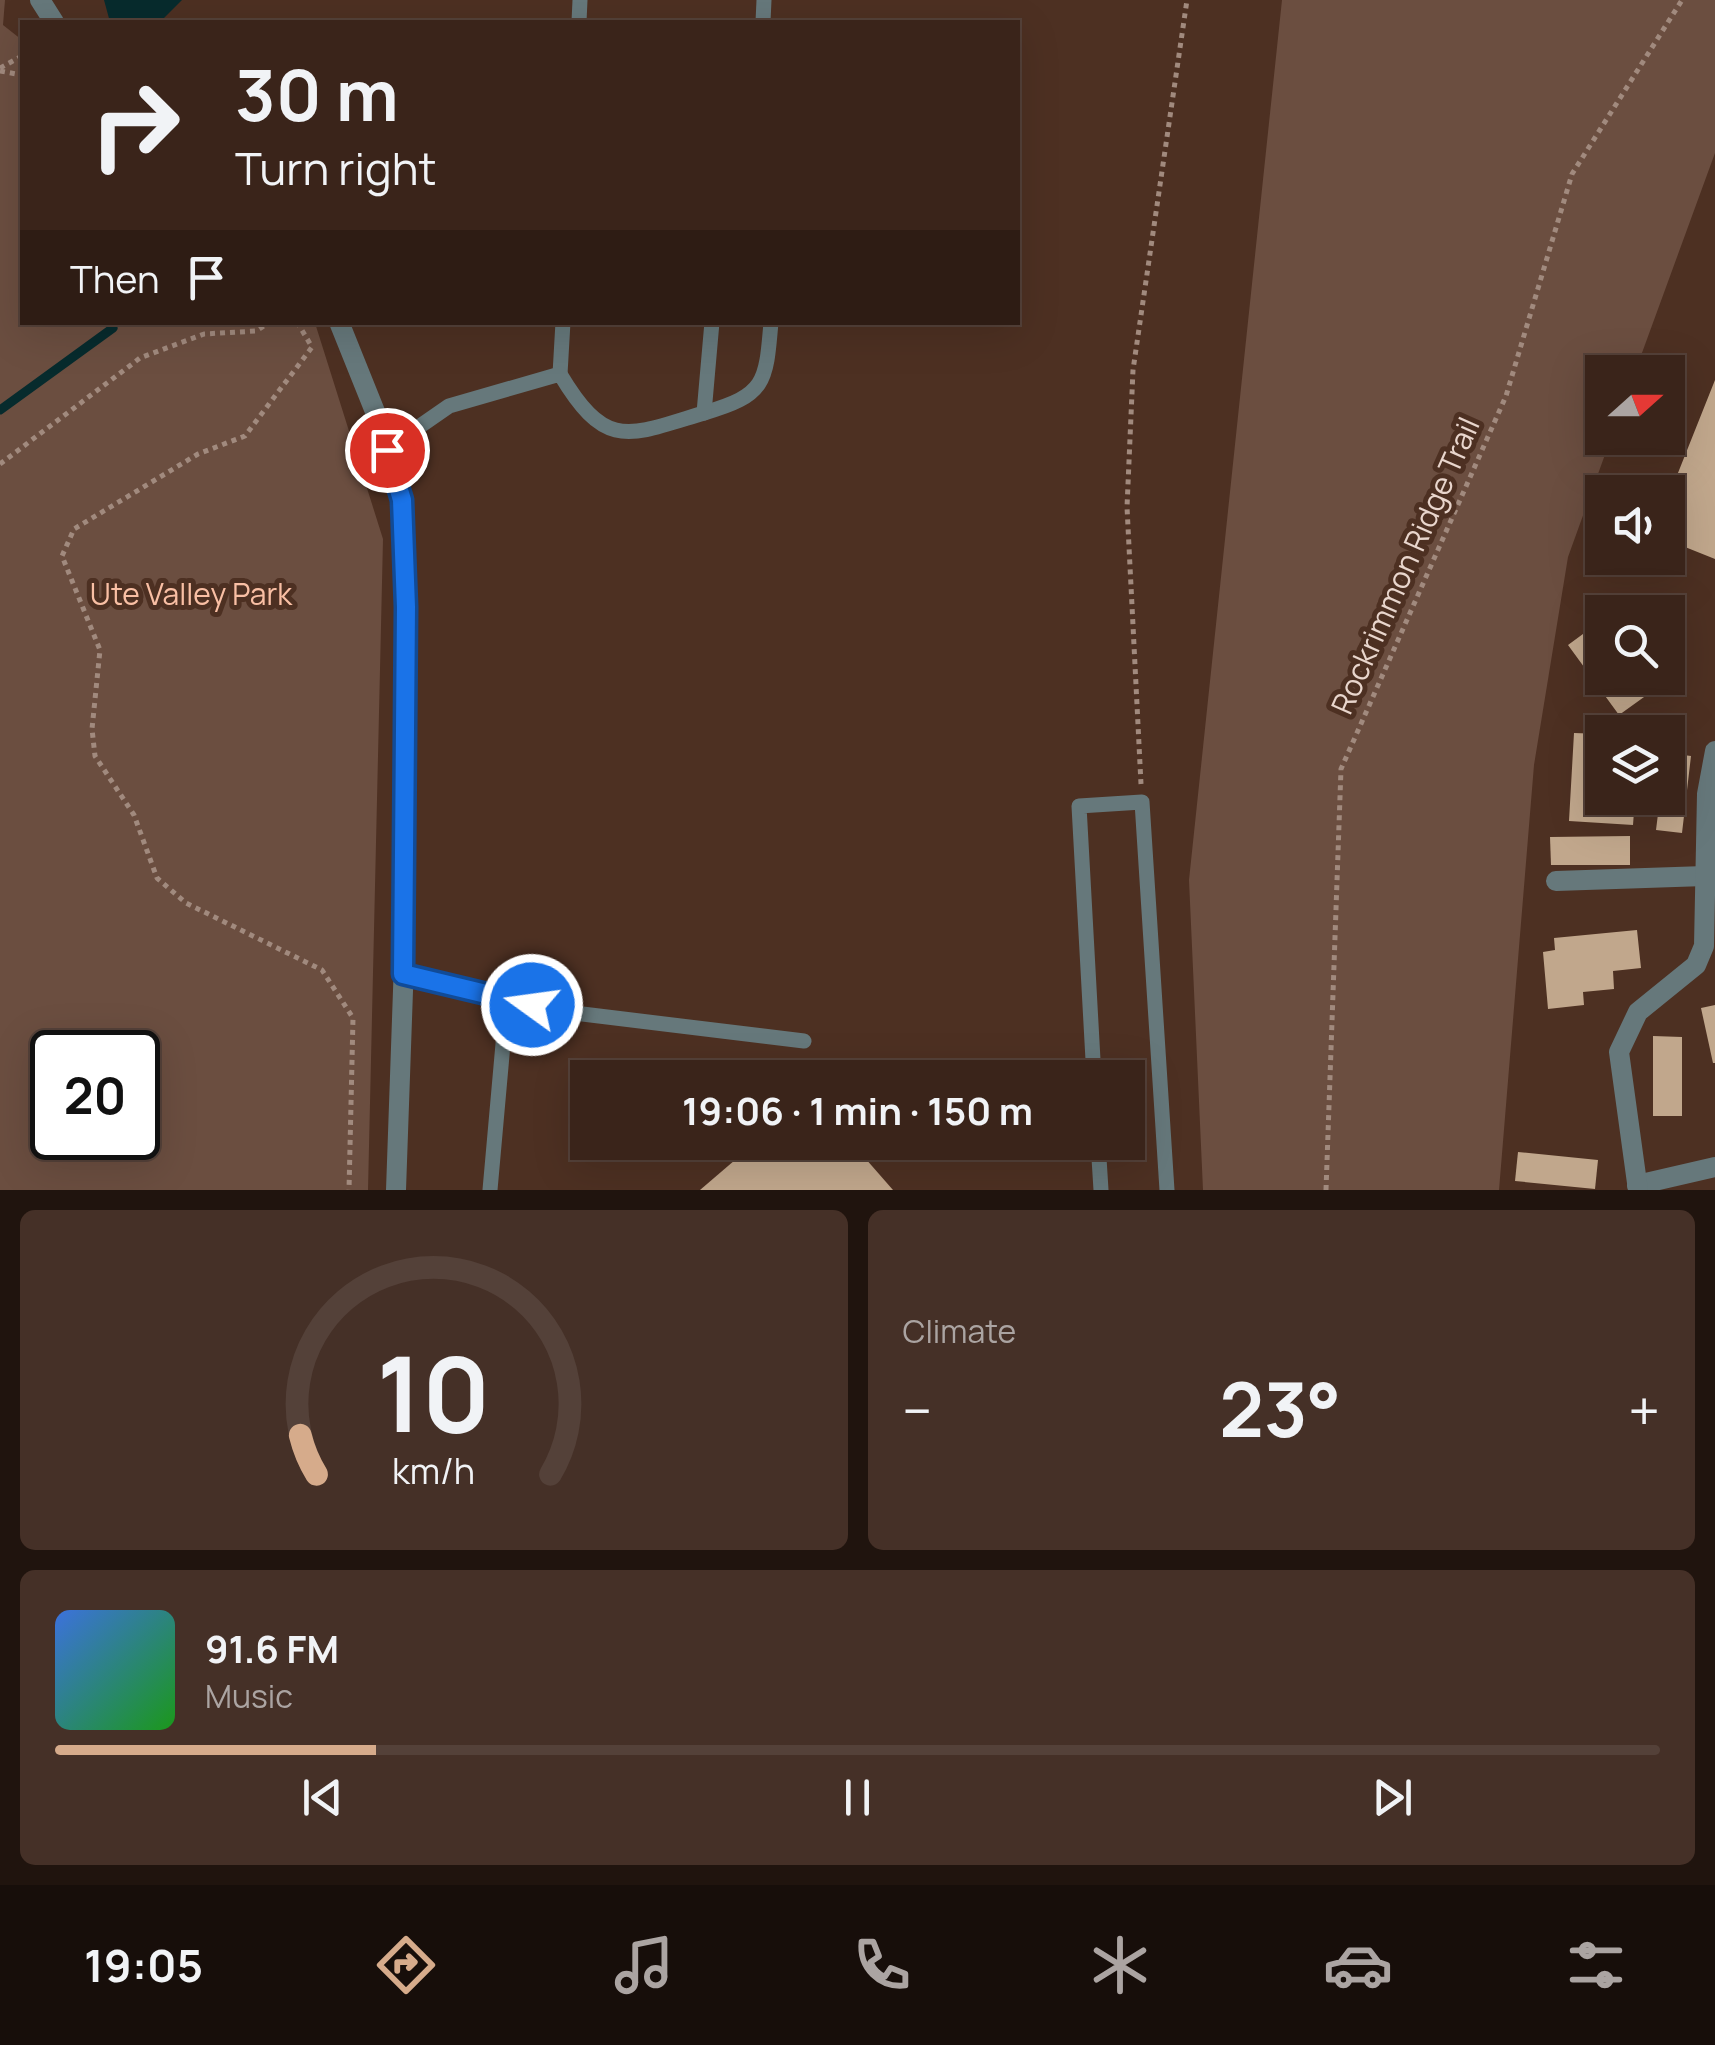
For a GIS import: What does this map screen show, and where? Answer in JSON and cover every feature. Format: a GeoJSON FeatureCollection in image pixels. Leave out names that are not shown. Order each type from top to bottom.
{"type":"FeatureCollection","features":[{"type":"Feature","properties":{"kind":"street"},"geometry":{"type":"LineString","coordinates":[[340,325],[402,500],[406,607],[403,974],[396,1190]]}},
{"type":"Feature","properties":{"kind":"street"},"geometry":{"type":"LineString","coordinates":[[1715,751],[1707,794],[1704,946],[1696,965],[1638,1012],[1620,1052],[1638,1188],[1715,1167]]}},
{"type":"Feature","properties":{"kind":"street"},"geometry":{"type":"LineString","coordinates":[[1556,882],[1704,876]]}},
{"type":"Feature","properties":{"kind":"lane"},"geometry":{"type":"LineString","coordinates":[[563,325],[560,374],[578,402],[607,430],[636,434],[744,401],[767,372],[771,325]]}},
{"type":"Feature","properties":{"kind":"lane"},"geometry":{"type":"LineString","coordinates":[[704,413],[712,325]]}},
{"type":"Feature","properties":{"kind":"lane"},"geometry":{"type":"LineString","coordinates":[[387,450],[448,406],[560,374]]}},
{"type":"Feature","properties":{"kind":"lane"},"geometry":{"type":"LineString","coordinates":[[1093,1060],[1079,806],[1142,802],[1167,1190]]}},
{"type":"Feature","properties":{"kind":"lane"},"geometry":{"type":"LineString","coordinates":[[403,974],[558,1011],[804,1041]]}},
{"type":"Feature","properties":{"kind":"lane"},"geometry":{"type":"LineString","coordinates":[[490,1190],[506,999]]}},
{"type":"Feature","properties":{"kind":"lane"},"geometry":{"type":"LineString","coordinates":[[1099,1160],[1101,1190]]}},
{"type":"Feature","properties":{"kind":"path"},"geometry":{"type":"LineString","coordinates":[[1142,802],[1127,508],[1133,370],[1187,0]]}},
{"type":"Feature","properties":{"kind":"path","name":"Rockrimmon Ridge Trail"},"geometry":{"type":"LineString","coordinates":[[1326,1190],[1341,769],[1506,396],[1572,174],[1682,0]]}},
{"type":"Feature","properties":{"kind":"path"},"geometry":{"type":"LineString","coordinates":[[0,464],[140,358],[204,334],[256,330],[265,325]]}},
{"type":"Feature","properties":{"kind":"path"},"geometry":{"type":"LineString","coordinates":[[299,325],[312,347],[246,436],[198,454],[74,528],[62,556],[100,650],[92,729],[95,756],[134,815],[157,878],[186,903],[322,970],[353,1018],[349,1190]]}},
{"type":"Feature","properties":{"kind":"green space","name":"Ute Valley Park"},"geometry":{"type":"Polygon","coordinates":[[[0,0],[5,0],[3,25],[20,38],[20,325],[316,325],[383,539],[368,1190],[0,1190],[0,0]]]}},
{"type":"Feature","properties":{"kind":"green space"},"geometry":{"type":"Polygon","coordinates":[[[1282,0],[1715,0],[1715,153],[1641,355],[1585,355],[1585,455],[1605,455],[1598,475],[1585,475],[1585,510],[1568,557],[1534,765],[1499,1190],[1203,1190],[1189,880],[1282,0]]]}},
{"type":"Feature","properties":{"kind":"water"},"geometry":{"type":"Polygon","coordinates":[[[104,0],[182,0],[162,20],[109,20],[104,0]]]}},
{"type":"Feature","properties":{"kind":"building"},"geometry":{"type":"Polygon","coordinates":[[[1715,380],[1715,559],[1685,547],[1685,475],[1677,475],[1715,380]]]}},
{"type":"Feature","properties":{"kind":"building"},"geometry":{"type":"Polygon","coordinates":[[[1585,632],[1585,668],[1568,645],[1585,632]]]}},
{"type":"Feature","properties":{"kind":"building"},"geometry":{"type":"Polygon","coordinates":[[[1604,695],[1647,695],[1619,715],[1604,695]]]}},
{"type":"Feature","properties":{"kind":"building"},"geometry":{"type":"Polygon","coordinates":[[[1574,733],[1585,733],[1585,815],[1634,815],[1633,825],[1569,821],[1574,733]]]}},
{"type":"Feature","properties":{"kind":"building"},"geometry":{"type":"Polygon","coordinates":[[[1685,755],[1691,756],[1685,807],[1685,755]]]}},
{"type":"Feature","properties":{"kind":"building"},"geometry":{"type":"Polygon","coordinates":[[[1658,815],[1684,815],[1682,833],[1656,830],[1658,815]]]}},
{"type":"Feature","properties":{"kind":"building"},"geometry":{"type":"Polygon","coordinates":[[[1630,836],[1630,865],[1551,865],[1550,837],[1630,836]]]}},
{"type":"Feature","properties":{"kind":"building"},"geometry":{"type":"Polygon","coordinates":[[[1637,930],[1641,968],[1613,971],[1614,989],[1583,992],[1584,1005],[1548,1009],[1543,952],[1555,950],[1554,938],[1637,930]]]}},
{"type":"Feature","properties":{"kind":"building"},"geometry":{"type":"Polygon","coordinates":[[[1715,1005],[1715,1063],[1713,1063],[1701,1008],[1715,1005]]]}},
{"type":"Feature","properties":{"kind":"building"},"geometry":{"type":"Polygon","coordinates":[[[1653,1036],[1682,1037],[1682,1116],[1653,1116],[1653,1036]]]}},
{"type":"Feature","properties":{"kind":"building"},"geometry":{"type":"Polygon","coordinates":[[[1518,1152],[1598,1160],[1595,1189],[1515,1181],[1518,1152]]]}},
{"type":"Feature","properties":{"kind":"building"},"geometry":{"type":"Polygon","coordinates":[[[735,1160],[867,1160],[893,1190],[700,1190],[735,1160]]]}},
{"type":"Feature","properties":{"kind":"waterway"},"geometry":{"type":"LineString","coordinates":[[0,410],[113,328],[111,325]]}},
{"type":"Feature","properties":{"kind":"route"},"geometry":{"type":"LineString","coordinates":[[387,450],[402,500],[406,607],[403,974],[532,1005]]}}]}
